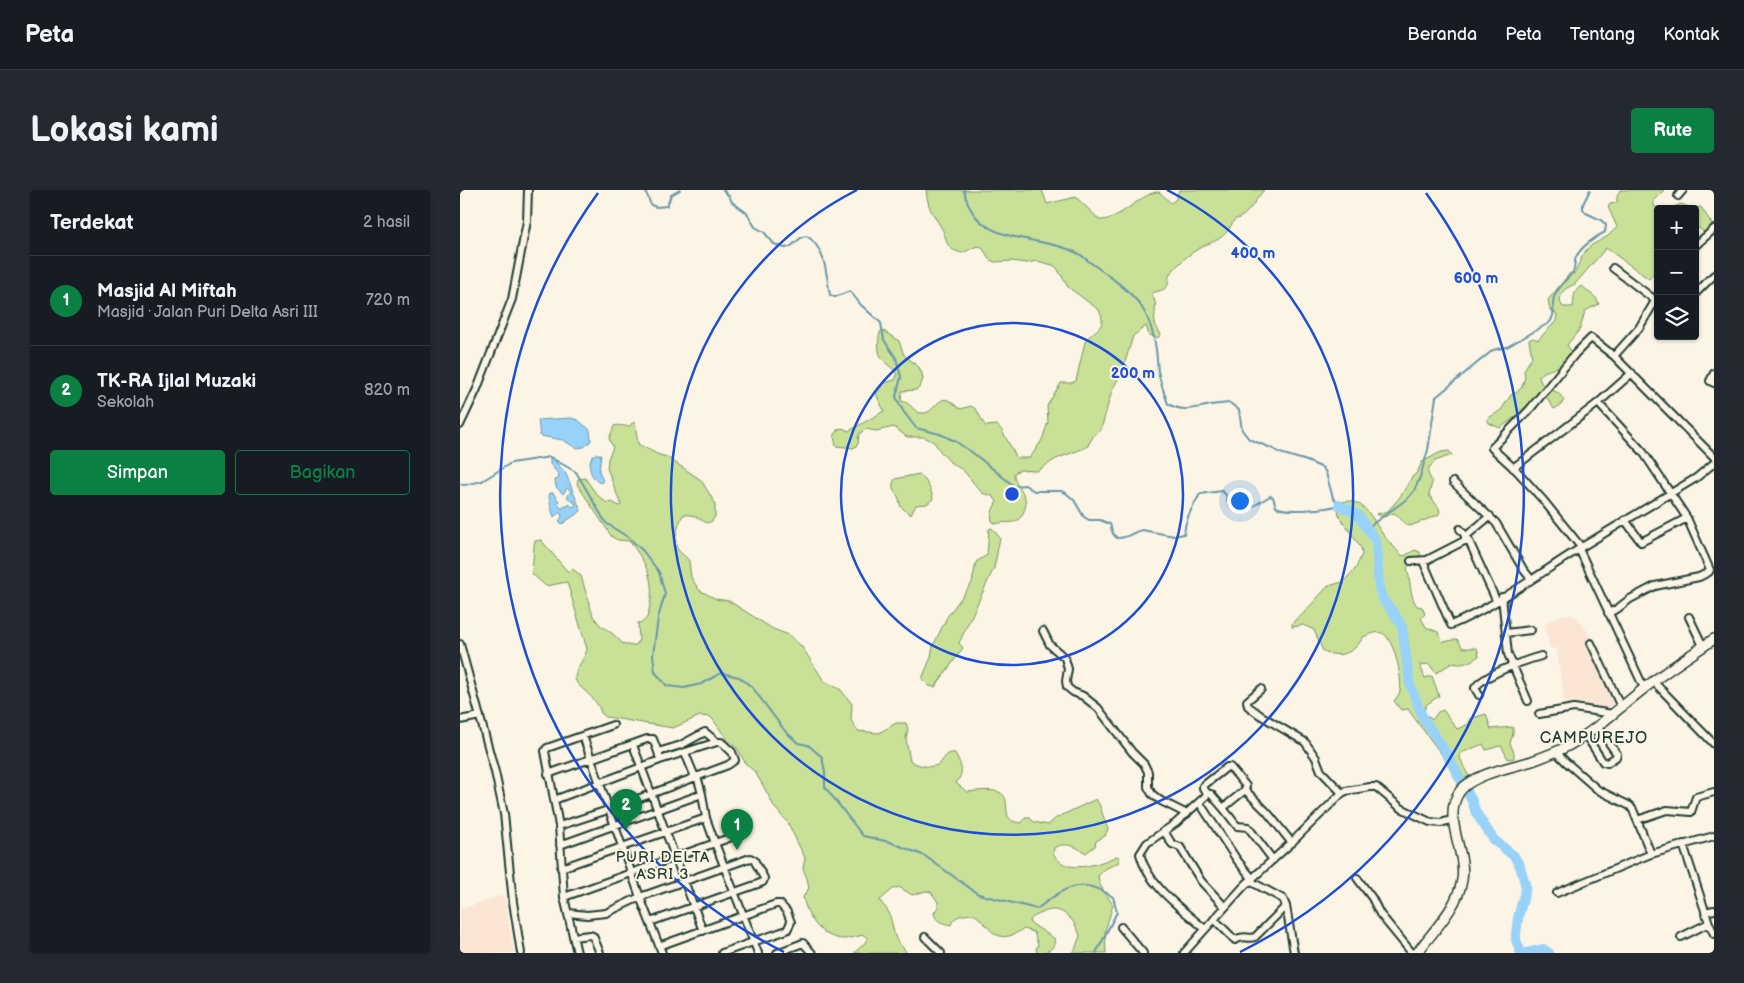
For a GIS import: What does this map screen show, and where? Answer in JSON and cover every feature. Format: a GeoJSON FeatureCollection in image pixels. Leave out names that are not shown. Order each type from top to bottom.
{"type":"FeatureCollection","features":[{"type":"Feature","properties":{"kind":"main road"},"geometry":{"type":"LineString","coordinates":[[1417,953],[1449,912],[1462,881],[1461,852],[1456,836],[1453,811],[1455,800],[1463,788],[1478,778],[1556,752],[1597,726],[1653,681],[1714,639]]}},
{"type":"Feature","properties":{"kind":"street"},"geometry":{"type":"LineString","coordinates":[[460,424],[512,299],[527,221],[528,190]]}},
{"type":"Feature","properties":{"kind":"street"},"geometry":{"type":"LineString","coordinates":[[1699,242],[1714,229]]}},
{"type":"Feature","properties":{"kind":"street"},"geometry":{"type":"LineString","coordinates":[[1613,268],[1654,296]]}},
{"type":"Feature","properties":{"kind":"street"},"geometry":{"type":"LineString","coordinates":[[1699,290],[1714,275]]}},
{"type":"Feature","properties":{"kind":"street"},"geometry":{"type":"LineString","coordinates":[[1614,356],[1639,328],[1654,303]]}},
{"type":"Feature","properties":{"kind":"street"},"geometry":{"type":"LineString","coordinates":[[1644,688],[1608,613],[1580,548],[1543,500],[1493,450],[1492,446],[1530,409],[1575,354],[1591,338],[1632,373],[1714,457]]}},
{"type":"Feature","properties":{"kind":"street"},"geometry":{"type":"LineString","coordinates":[[1513,468],[1598,403],[1632,373]]}},
{"type":"Feature","properties":{"kind":"street"},"geometry":{"type":"LineString","coordinates":[[1714,373],[1710,381],[1714,383]]}},
{"type":"Feature","properties":{"kind":"street"},"geometry":{"type":"LineString","coordinates":[[1598,403],[1643,452],[1671,493],[1687,518],[1710,570],[1699,577],[1655,586],[1630,599],[1618,609],[1608,613]]}},
{"type":"Feature","properties":{"kind":"street"},"geometry":{"type":"LineString","coordinates":[[1424,561],[1451,625],[1499,599],[1696,478],[1714,463]]}},
{"type":"Feature","properties":{"kind":"street"},"geometry":{"type":"LineString","coordinates":[[1453,482],[1496,523],[1531,579]]}},
{"type":"Feature","properties":{"kind":"street"},"geometry":{"type":"LineString","coordinates":[[1411,561],[1424,561],[1434,557],[1466,538],[1490,516]]}},
{"type":"Feature","properties":{"kind":"street"},"geometry":{"type":"LineString","coordinates":[[1625,520],[1641,542],[1687,518]]}},
{"type":"Feature","properties":{"kind":"street"},"geometry":{"type":"LineString","coordinates":[[1460,530],[1499,599],[1508,654],[1528,701]]}},
{"type":"Feature","properties":{"kind":"street"},"geometry":{"type":"LineString","coordinates":[[1689,617],[1703,646]]}},
{"type":"Feature","properties":{"kind":"street"},"geometry":{"type":"LineString","coordinates":[[1506,633],[1531,630]]}},
{"type":"Feature","properties":{"kind":"street"},"geometry":{"type":"LineString","coordinates":[[1043,631],[1050,645],[1065,658],[1068,669],[1067,687],[1083,696],[1098,708],[1132,752],[1144,764],[1148,772],[1148,787],[1152,794],[1160,801],[1187,814]]}},
{"type":"Feature","properties":{"kind":"street"},"geometry":{"type":"LineString","coordinates":[[1591,643],[1621,707]]}},
{"type":"Feature","properties":{"kind":"street"},"geometry":{"type":"LineString","coordinates":[[460,644],[495,772],[504,814],[513,902],[521,953]]}},
{"type":"Feature","properties":{"kind":"street"},"geometry":{"type":"LineString","coordinates":[[1480,695],[1476,686],[1488,678],[1526,660],[1541,656]]}},
{"type":"Feature","properties":{"kind":"street"},"geometry":{"type":"LineString","coordinates":[[1653,681],[1714,744]]}},
{"type":"Feature","properties":{"kind":"street"},"geometry":{"type":"LineString","coordinates":[[1261,689],[1248,701],[1248,706],[1305,742],[1316,758],[1321,771],[1342,794]]}},
{"type":"Feature","properties":{"kind":"street"},"geometry":{"type":"LineString","coordinates":[[1539,714],[1574,708],[1613,714]]}},
{"type":"Feature","properties":{"kind":"street"},"geometry":{"type":"LineString","coordinates":[[460,720],[480,716]]}},
{"type":"Feature","properties":{"kind":"street"},"geometry":{"type":"LineString","coordinates":[[577,953],[564,897],[559,826],[545,750],[613,725]]}},
{"type":"Feature","properties":{"kind":"street"},"geometry":{"type":"LineString","coordinates":[[1585,734],[1603,762],[1610,762],[1616,757],[1616,754],[1597,726]]}},
{"type":"Feature","properties":{"kind":"street"},"geometry":{"type":"LineString","coordinates":[[559,826],[608,810],[735,762],[732,752],[708,733],[701,733],[681,745],[658,752]]}},
{"type":"Feature","properties":{"kind":"street"},"geometry":{"type":"LineString","coordinates":[[583,736],[631,874],[661,950],[703,931],[770,906],[780,904],[787,912],[791,922],[786,930],[722,953]]}},
{"type":"Feature","properties":{"kind":"street"},"geometry":{"type":"LineString","coordinates":[[548,774],[652,738],[660,760]]}},
{"type":"Feature","properties":{"kind":"street"},"geometry":{"type":"LineString","coordinates":[[554,800],[660,760],[718,742]]}},
{"type":"Feature","properties":{"kind":"street"},"geometry":{"type":"LineString","coordinates":[[633,745],[703,931]]}},
{"type":"Feature","properties":{"kind":"street"},"geometry":{"type":"LineString","coordinates":[[1556,752],[1603,794],[1630,806],[1651,854]]}},
{"type":"Feature","properties":{"kind":"street"},"geometry":{"type":"LineString","coordinates":[[684,753],[696,777],[702,794],[706,818],[758,953]]}},
{"type":"Feature","properties":{"kind":"street"},"geometry":{"type":"LineString","coordinates":[[1272,860],[1248,826],[1237,826],[1203,786],[1227,767],[1230,767],[1246,786],[1245,790],[1272,817],[1292,843]]}},
{"type":"Feature","properties":{"kind":"street"},"geometry":{"type":"LineString","coordinates":[[1184,953],[1251,880],[1346,791],[1376,787],[1401,808],[1430,822],[1454,819]]}},
{"type":"Feature","properties":{"kind":"street"},"geometry":{"type":"LineString","coordinates":[[1223,808],[1245,790]]}},
{"type":"Feature","properties":{"kind":"street"},"geometry":{"type":"LineString","coordinates":[[1637,820],[1667,810],[1691,812],[1696,797],[1714,792]]}},
{"type":"Feature","properties":{"kind":"street"},"geometry":{"type":"LineString","coordinates":[[560,845],[702,794]]}},
{"type":"Feature","properties":{"kind":"street"},"geometry":{"type":"LineString","coordinates":[[1205,929],[1171,900],[1156,883],[1140,854],[1147,843],[1187,814],[1208,794]]}},
{"type":"Feature","properties":{"kind":"street"},"geometry":{"type":"LineString","coordinates":[[1199,802],[1251,880],[1283,899],[1286,906],[1294,953]]}},
{"type":"Feature","properties":{"kind":"street"},"geometry":{"type":"LineString","coordinates":[[561,868],[706,818]]}},
{"type":"Feature","properties":{"kind":"street"},"geometry":{"type":"LineString","coordinates":[[1164,832],[1172,844],[1180,847],[1201,881],[1225,907]]}},
{"type":"Feature","properties":{"kind":"street"},"geometry":{"type":"LineString","coordinates":[[1557,893],[1651,854],[1714,836]]}},
{"type":"Feature","properties":{"kind":"street"},"geometry":{"type":"LineString","coordinates":[[564,897],[729,838]]}},
{"type":"Feature","properties":{"kind":"street"},"geometry":{"type":"LineString","coordinates":[[1683,844],[1714,934]]}},
{"type":"Feature","properties":{"kind":"street"},"geometry":{"type":"LineString","coordinates":[[568,913],[587,915],[606,912],[640,897],[747,858],[752,858],[764,878],[763,882],[650,922]]}},
{"type":"Feature","properties":{"kind":"street"},"geometry":{"type":"LineString","coordinates":[[1357,878],[1372,898],[1380,914],[1412,953]]}},
{"type":"Feature","properties":{"kind":"street"},"geometry":{"type":"LineString","coordinates":[[1215,918],[1235,940],[1242,937],[1255,938],[1286,906]]}},
{"type":"Feature","properties":{"kind":"street"},"geometry":{"type":"LineString","coordinates":[[1705,912],[1714,910]]}},
{"type":"Feature","properties":{"kind":"street"},"geometry":{"type":"LineString","coordinates":[[1681,937],[1709,924]]}},
{"type":"Feature","properties":{"kind":"street"},"geometry":{"type":"LineString","coordinates":[[1121,927],[1143,953]]}},
{"type":"Feature","properties":{"kind":"street"},"geometry":{"type":"LineString","coordinates":[[573,937],[593,936],[600,953]]}},
{"type":"Feature","properties":{"kind":"street"},"geometry":{"type":"LineString","coordinates":[[925,937],[941,953]]}},
{"type":"Feature","properties":{"kind":"street"},"geometry":{"type":"LineString","coordinates":[[777,953],[803,943],[812,953]]}},
{"type":"Feature","properties":{"kind":"shaded area"},"geometry":{"type":"Polygon","coordinates":[[[1570,614],[1577,618],[1590,635],[1616,702],[1609,708],[1564,701],[1557,649],[1550,648],[1544,624],[1562,615],[1570,614]]]}},
{"type":"Feature","properties":{"kind":"shaded area"},"geometry":{"type":"Polygon","coordinates":[[[504,895],[514,953],[460,953],[460,909],[504,895]]]}},
{"type":"Feature","properties":{"kind":"green space"},"geometry":{"type":"Polygon","coordinates":[[[926,190],[1042,190],[1047,204],[1076,197],[1099,220],[1114,216],[1153,193],[1159,192],[1171,203],[1176,199],[1179,190],[1264,190],[1244,215],[1234,220],[1222,237],[1201,247],[1188,256],[1169,275],[1167,286],[1160,291],[1152,293],[1155,302],[1155,323],[1161,335],[1157,338],[1149,335],[1146,326],[1133,336],[1122,372],[1112,390],[1101,430],[1094,435],[1087,447],[1056,459],[1037,471],[1020,470],[1014,473],[1016,482],[1026,501],[1022,515],[1014,522],[996,524],[992,521],[992,513],[997,501],[992,496],[982,493],[963,470],[951,463],[934,442],[924,437],[907,437],[894,427],[876,431],[866,429],[859,434],[858,444],[854,448],[836,446],[834,437],[837,430],[842,428],[849,431],[884,411],[876,394],[884,383],[895,380],[897,375],[880,354],[878,346],[882,330],[899,341],[904,355],[919,367],[922,374],[923,379],[920,387],[916,390],[902,391],[901,401],[921,413],[929,411],[944,399],[961,409],[971,406],[977,410],[986,426],[997,425],[999,427],[1017,458],[1030,458],[1042,440],[1048,422],[1047,406],[1061,383],[1076,381],[1085,342],[1101,325],[1102,317],[1099,310],[1068,287],[1057,268],[1053,265],[1037,261],[1027,263],[995,262],[990,260],[982,247],[977,246],[962,253],[952,249],[947,243],[941,227],[931,210],[926,190]]]}},
{"type":"Feature","properties":{"kind":"green space"},"geometry":{"type":"Polygon","coordinates":[[[1620,190],[1664,190],[1654,200],[1654,273],[1649,279],[1606,248],[1575,284],[1565,289],[1561,294],[1560,302],[1563,307],[1573,307],[1575,292],[1582,286],[1596,298],[1599,304],[1585,311],[1580,329],[1567,345],[1572,352],[1568,358],[1559,366],[1539,376],[1544,386],[1559,393],[1564,400],[1561,405],[1554,409],[1547,398],[1537,395],[1518,415],[1500,428],[1489,423],[1487,419],[1501,410],[1511,395],[1522,387],[1525,377],[1524,370],[1532,357],[1529,340],[1533,338],[1538,340],[1556,321],[1557,314],[1550,310],[1548,300],[1570,273],[1574,274],[1587,249],[1608,236],[1617,227],[1608,207],[1610,204],[1617,203],[1620,190]]]}},
{"type":"Feature","properties":{"kind":"green space"},"geometry":{"type":"Polygon","coordinates":[[[1699,207],[1701,207],[1712,224],[1704,232],[1699,228],[1699,207]]]}},
{"type":"Feature","properties":{"kind":"green space"},"geometry":{"type":"Polygon","coordinates":[[[632,423],[635,423],[638,444],[667,457],[701,480],[715,503],[715,517],[712,521],[707,523],[692,516],[683,515],[677,532],[676,547],[689,561],[691,577],[699,590],[716,599],[729,601],[773,629],[789,635],[802,647],[824,681],[840,689],[852,704],[851,720],[858,731],[879,733],[896,723],[906,723],[908,729],[906,739],[910,761],[921,765],[933,766],[940,763],[948,754],[955,753],[961,768],[959,779],[956,783],[967,792],[987,790],[1004,795],[1008,815],[1014,822],[1022,823],[1025,818],[1030,818],[1034,822],[1048,825],[1056,818],[1096,799],[1108,829],[1105,836],[1096,841],[1095,846],[1086,853],[1075,847],[1063,845],[1054,848],[1053,853],[1058,860],[1074,867],[1092,865],[1117,856],[1119,857],[1119,862],[1105,869],[1098,876],[1100,885],[1113,905],[1105,931],[1106,953],[1071,953],[1074,952],[1080,936],[1071,919],[1061,911],[1049,910],[1031,918],[1029,922],[1055,939],[1054,945],[1050,950],[1037,953],[1038,945],[1034,932],[1024,929],[1009,936],[998,935],[993,933],[973,914],[957,917],[951,925],[942,923],[935,916],[934,913],[938,907],[938,902],[931,892],[926,891],[912,895],[899,887],[893,889],[880,900],[889,913],[897,941],[907,953],[854,953],[865,943],[867,938],[864,935],[845,939],[836,938],[822,931],[812,919],[803,897],[809,888],[803,869],[805,858],[788,823],[775,808],[755,772],[746,764],[737,748],[727,739],[711,717],[700,716],[673,728],[606,717],[601,713],[596,702],[575,679],[587,649],[567,582],[546,586],[532,574],[534,545],[535,541],[541,540],[568,572],[573,569],[581,576],[593,616],[600,625],[622,643],[632,646],[637,644],[639,639],[638,623],[643,622],[647,617],[651,600],[650,582],[645,565],[629,541],[618,540],[612,537],[577,484],[578,479],[585,478],[597,495],[607,503],[612,502],[619,506],[621,505],[607,468],[608,459],[613,447],[609,439],[614,426],[630,426],[632,423]]]}},
{"type":"Feature","properties":{"kind":"green space"},"geometry":{"type":"Polygon","coordinates":[[[1449,451],[1452,455],[1435,461],[1429,468],[1428,473],[1432,482],[1429,495],[1439,508],[1440,512],[1438,515],[1410,526],[1405,524],[1394,513],[1384,517],[1376,514],[1388,511],[1400,497],[1412,477],[1417,473],[1422,462],[1441,452],[1449,451]]]}},
{"type":"Feature","properties":{"kind":"green space"},"geometry":{"type":"Polygon","coordinates":[[[919,474],[928,485],[933,499],[927,504],[916,505],[911,515],[901,507],[893,485],[895,479],[919,474]]]}},
{"type":"Feature","properties":{"kind":"green space"},"geometry":{"type":"Polygon","coordinates":[[[1348,501],[1364,508],[1384,536],[1401,555],[1404,556],[1415,550],[1420,552],[1420,557],[1407,568],[1414,602],[1417,606],[1422,607],[1425,614],[1421,618],[1426,627],[1438,632],[1444,642],[1457,639],[1463,648],[1477,648],[1479,656],[1476,658],[1463,664],[1452,663],[1436,673],[1429,664],[1420,665],[1425,678],[1432,676],[1439,696],[1426,705],[1424,712],[1432,720],[1438,712],[1443,710],[1457,729],[1469,724],[1469,719],[1486,714],[1491,729],[1513,727],[1510,743],[1514,758],[1508,759],[1500,746],[1486,750],[1483,744],[1461,753],[1460,758],[1469,777],[1459,782],[1408,709],[1401,710],[1394,701],[1401,686],[1397,659],[1386,636],[1382,633],[1370,634],[1363,637],[1360,643],[1351,651],[1335,654],[1323,651],[1314,630],[1303,625],[1292,627],[1296,619],[1301,616],[1328,586],[1343,582],[1356,568],[1362,554],[1361,548],[1339,516],[1338,508],[1341,502],[1348,501]]]}},
{"type":"Feature","properties":{"kind":"green space"},"geometry":{"type":"Polygon","coordinates":[[[992,528],[1000,538],[994,568],[959,643],[963,648],[935,687],[929,686],[922,679],[931,657],[933,646],[947,617],[972,583],[976,562],[987,555],[989,529],[992,528]]]}},
{"type":"Feature","properties":{"kind":"water"},"geometry":{"type":"Polygon","coordinates":[[[571,418],[578,420],[590,430],[591,441],[584,447],[576,448],[563,440],[540,436],[538,420],[571,418]]]}},
{"type":"Feature","properties":{"kind":"water"},"geometry":{"type":"Polygon","coordinates":[[[595,454],[600,454],[601,456],[599,471],[603,481],[600,483],[593,477],[590,469],[590,461],[595,454]]]}},
{"type":"Feature","properties":{"kind":"water"},"geometry":{"type":"Polygon","coordinates":[[[552,457],[566,474],[581,511],[562,524],[559,521],[562,517],[560,512],[554,517],[550,493],[553,493],[559,501],[557,503],[562,509],[565,505],[567,507],[569,504],[573,507],[576,504],[567,497],[571,491],[567,488],[563,494],[556,487],[555,480],[558,479],[559,475],[550,464],[552,457]]]}},
{"type":"Feature","properties":{"kind":"waterway"},"geometry":{"type":"LineString","coordinates":[[645,190],[651,205],[656,207],[667,206],[671,195],[680,190]]}},
{"type":"Feature","properties":{"kind":"waterway"},"geometry":{"type":"LineString","coordinates":[[723,190],[732,202],[747,213],[755,227],[764,232],[774,244],[785,248],[790,247],[802,237],[807,236],[813,241],[822,255],[830,295],[835,297],[850,291],[861,305],[881,323],[884,340],[896,358],[901,377],[896,397],[903,411],[916,428],[940,434],[955,441],[1014,486],[1025,485],[1034,491],[1061,491],[1066,493],[1074,500],[1084,517],[1089,520],[1100,520],[1110,524],[1113,534],[1117,538],[1142,530],[1174,536],[1184,534],[1188,518],[1200,494],[1222,491],[1226,495],[1229,505],[1237,512],[1247,510],[1270,496],[1273,497],[1276,507],[1281,509],[1317,509],[1339,505]]}},
{"type":"Feature","properties":{"kind":"waterway"},"geometry":{"type":"LineString","coordinates":[[964,190],[970,209],[981,222],[1011,236],[1063,247],[1079,254],[1116,281],[1138,302],[1152,330],[1159,375],[1168,404],[1187,409],[1230,403],[1239,410],[1242,430],[1249,439],[1280,453],[1323,468],[1333,498],[1339,505]]}},
{"type":"Feature","properties":{"kind":"waterway"},"geometry":{"type":"LineString","coordinates":[[1367,528],[1407,499],[1414,491],[1428,450],[1436,397],[1493,350],[1507,347],[1549,323],[1551,320],[1554,297],[1573,272],[1578,253],[1605,232],[1606,225],[1601,220],[1586,213],[1583,209],[1583,204],[1590,190]]}},
{"type":"Feature","properties":{"kind":"waterway"},"geometry":{"type":"LineString","coordinates":[[460,484],[464,485],[482,481],[511,463],[550,457],[576,472],[606,523],[629,538],[643,551],[659,572],[665,594],[658,618],[653,655],[655,672],[667,686],[684,688],[701,684],[721,673],[739,677],[752,687],[785,731],[798,743],[808,745],[822,757],[825,787],[863,836],[890,842],[925,856],[978,894],[1037,909],[1064,890],[1073,887],[1082,886],[1102,890],[1113,897],[1117,912],[1096,953]]}},
{"type":"Feature","properties":{"kind":"waterway"},"geometry":{"type":"LineString","coordinates":[[1339,505],[1357,514],[1376,541],[1379,588],[1383,600],[1394,613],[1402,627],[1410,685],[1423,718],[1445,751],[1472,801],[1476,813],[1494,840],[1514,856],[1520,866],[1526,887],[1516,934],[1516,940],[1521,953]]}},
{"type":"Feature","properties":{"kind":"waterway"},"geometry":{"type":"LineString","coordinates":[[1526,953],[1543,949],[1549,953]]}},
{"type":"Feature","properties":{"kind":"place","name":"TK-RA Ijlal Muzaki"},"geometry":{"type":"Point","coordinates":[626,830]}},
{"type":"Feature","properties":{"kind":"place","name":"Masjid Al Miftah"},"geometry":{"type":"Point","coordinates":[737,850]}},
{"type":"Feature","properties":{"kind":"district","name":"CAMPUREJO"},"geometry":{"type":"Point","coordinates":[1594,738]}},
{"type":"Feature","properties":{"kind":"district","name":"PURI DELTA ASRI 3"},"geometry":{"type":"Point","coordinates":[663,866]}}]}
